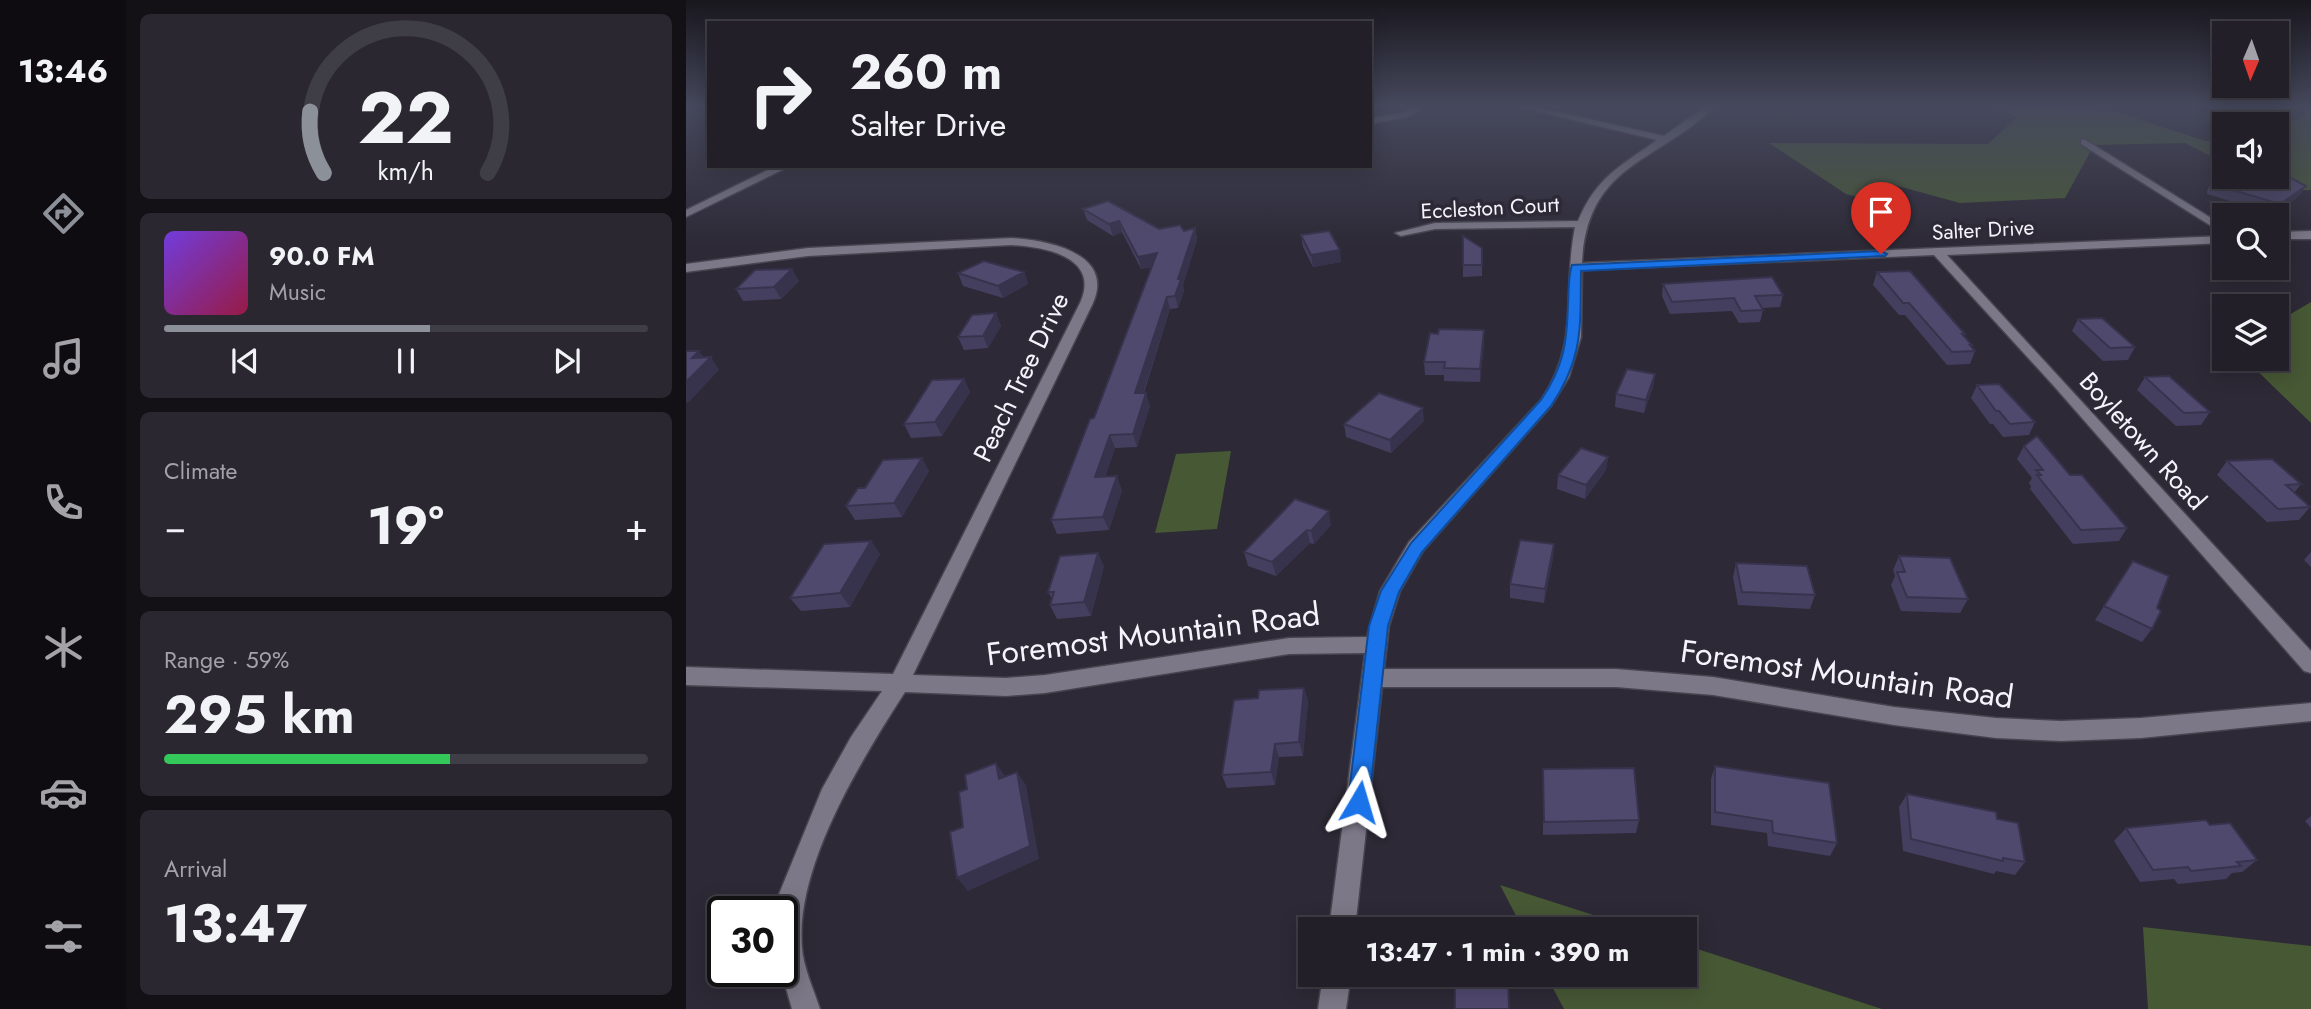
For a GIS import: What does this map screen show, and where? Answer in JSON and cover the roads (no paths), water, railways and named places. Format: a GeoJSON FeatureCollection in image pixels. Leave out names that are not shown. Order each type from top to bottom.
{"type":"FeatureCollection","features":[{"type":"Feature","properties":{"kind":"street"},"geometry":{"type":"LineString","coordinates":[[1344,917],[1376,645],[1390,591],[1416,547],[1546,403],[1560,382],[1569,361],[1573,341],[1580,224],[1594,195],[1606,181],[1645,153]]}},
{"type":"Feature","properties":{"kind":"street"},"geometry":{"type":"LineString","coordinates":[[2101,153],[2212,223]]}},
{"type":"Feature","properties":{"kind":"street"},"geometry":{"type":"LineString","coordinates":[[686,214],[781,168]]}},
{"type":"Feature","properties":{"kind":"street","name":"Eccleston Court"},"geometry":{"type":"LineString","coordinates":[[1401,233],[1435,226],[1580,224]]}},
{"type":"Feature","properties":{"kind":"street"},"geometry":{"type":"LineString","coordinates":[[2289,236],[2311,235]]}},
{"type":"Feature","properties":{"kind":"street","name":"Salter Drive"},"geometry":{"type":"LineString","coordinates":[[1576,267],[2212,240]]}},
{"type":"Feature","properties":{"kind":"street","name":"Peach Tree Drive"},"geometry":{"type":"LineString","coordinates":[[686,268],[803,251],[999,243],[1036,244],[1062,251],[1083,265],[1092,280],[1091,289],[1075,325],[898,685]]}},
{"type":"Feature","properties":{"kind":"street","name":"Boyletown Road"},"geometry":{"type":"LineString","coordinates":[[1937,251],[2311,665]]}},
{"type":"Feature","properties":{"kind":"street","name":"Foremost Mountain Road"},"geometry":{"type":"LineString","coordinates":[[686,676],[1006,687],[1045,684],[1289,646],[1376,645]]}},
{"type":"Feature","properties":{"kind":"street","name":"Foremost Mountain Road"},"geometry":{"type":"LineString","coordinates":[[1374,678],[1616,678],[1672,682],[1713,686],[1894,716],[1996,728],[2061,731],[2141,728],[2311,712]]}},
{"type":"Feature","properties":{"kind":"street"},"geometry":{"type":"LineString","coordinates":[[806,1009],[788,949],[790,899],[830,797],[859,744],[898,685]]}},
{"type":"Feature","properties":{"kind":"street"},"geometry":{"type":"LineString","coordinates":[[1332,1009],[1335,987]]}}]}
